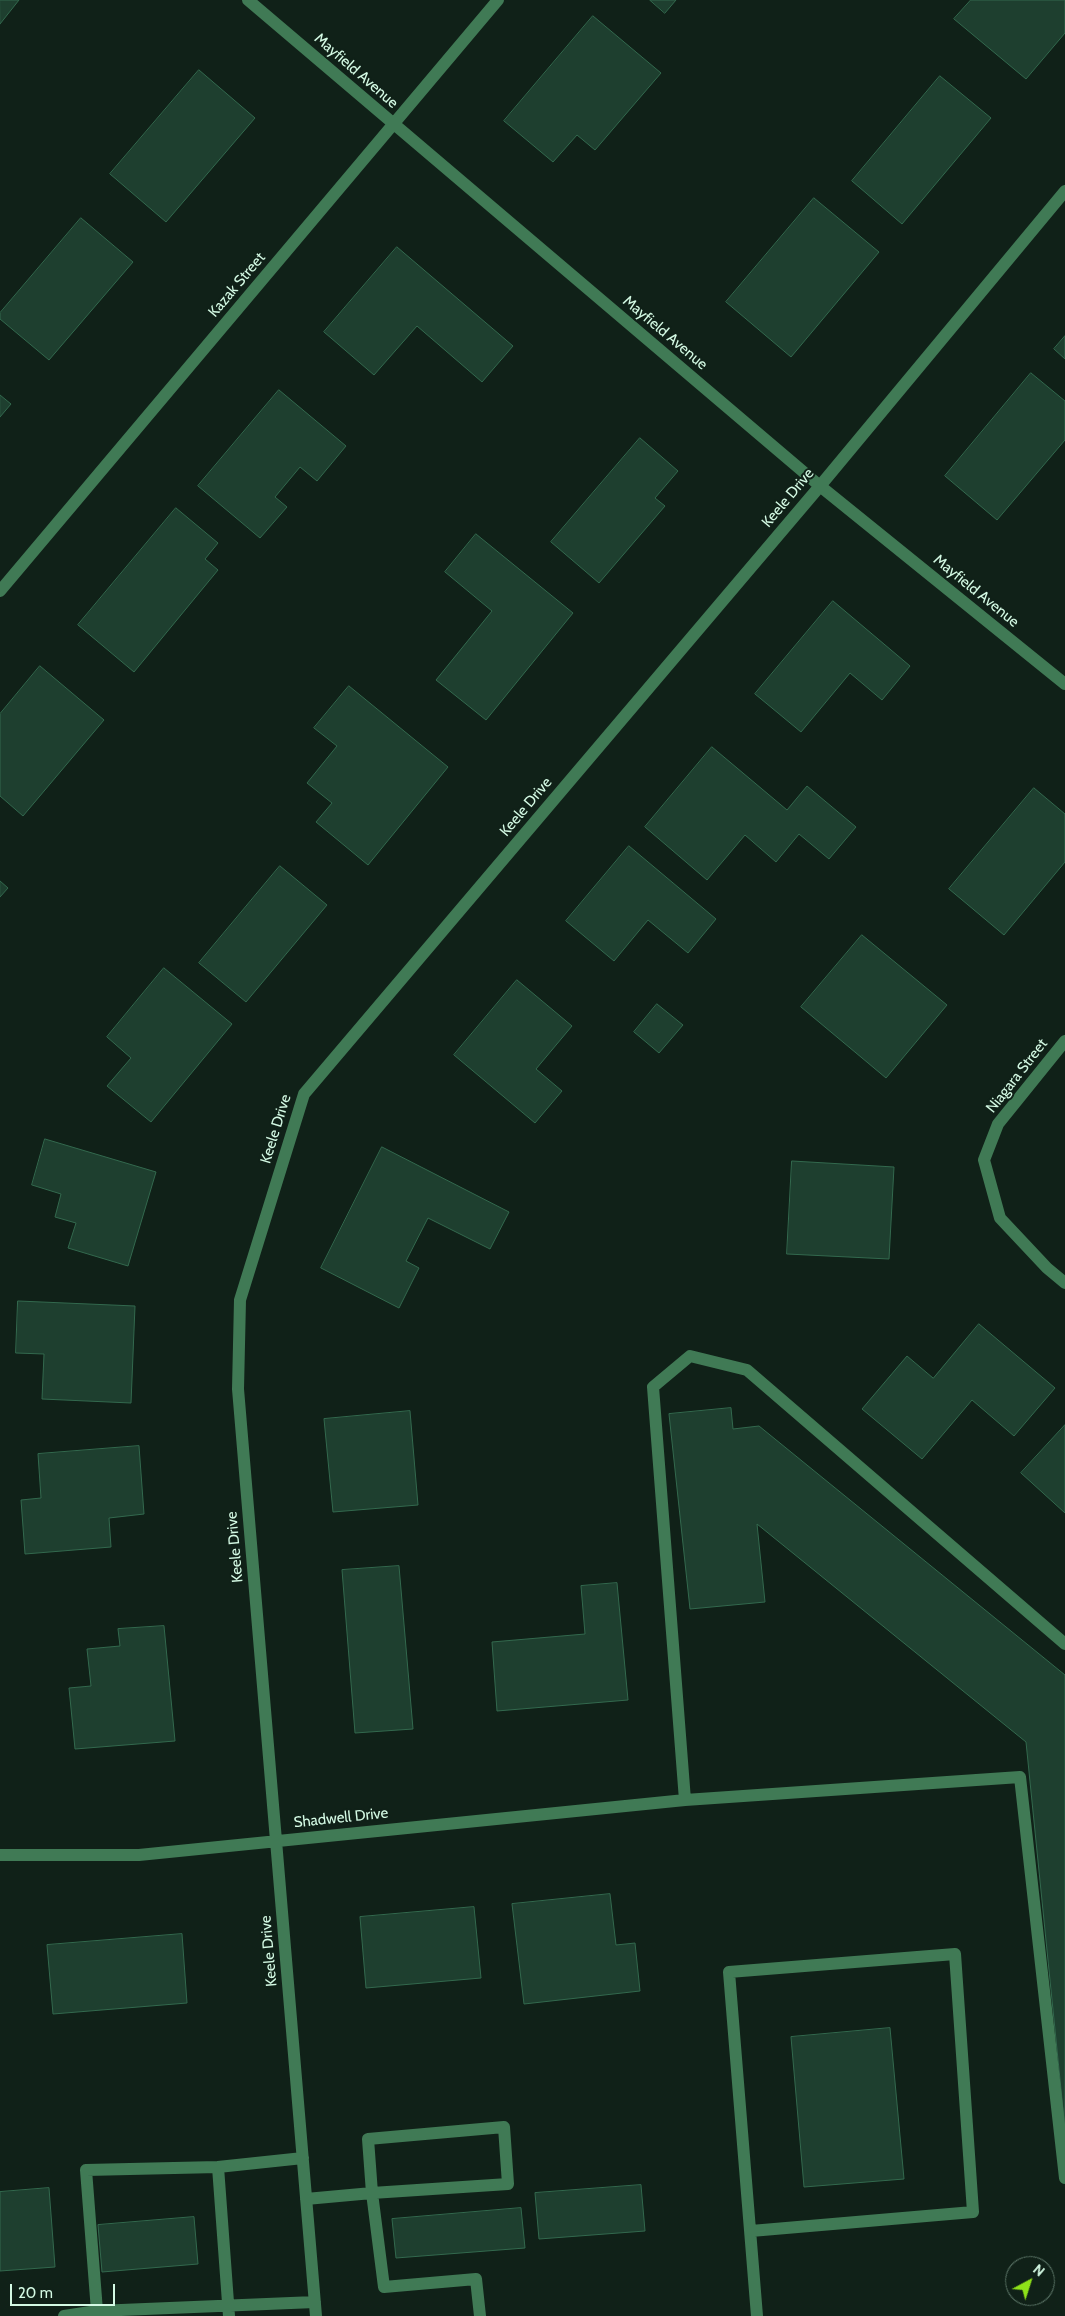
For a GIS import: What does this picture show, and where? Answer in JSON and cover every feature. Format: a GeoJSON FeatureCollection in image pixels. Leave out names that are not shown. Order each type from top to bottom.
{"type":"FeatureCollection","features":[{"type":"Feature","properties":{"kind":"street","name":"Mayfield Avenue"},"geometry":{"type":"LineString","coordinates":[[248,0],[820,486],[1065,684]]}},
{"type":"Feature","properties":{"kind":"street","name":"Kazak Street"},"geometry":{"type":"LineString","coordinates":[[0,591],[498,0]]}},
{"type":"Feature","properties":{"kind":"street","name":"Keele Drive"},"geometry":{"type":"LineString","coordinates":[[316,2316],[238,1389],[240,1300],[304,1094],[820,486],[1065,191]]}},
{"type":"Feature","properties":{"kind":"street","name":"Niagara Street"},"geometry":{"type":"LineString","coordinates":[[1065,1041],[998,1124],[984,1160],[1000,1218],[1047,1268],[1065,1283]]}},
{"type":"Feature","properties":{"kind":"street"},"geometry":{"type":"LineString","coordinates":[[685,1800],[653,1387],[690,1356],[747,1370],[1065,1644]]}},
{"type":"Feature","properties":{"kind":"street","name":"Shadwell Drive"},"geometry":{"type":"LineString","coordinates":[[0,1855],[139,1855],[685,1800],[1020,1777],[1065,2178]]}},
{"type":"Feature","properties":{"kind":"street"},"geometry":{"type":"LineString","coordinates":[[750,2232],[974,2212],[955,1954],[730,1972],[750,2232],[757,2316]]}},
{"type":"Feature","properties":{"kind":"street"},"geometry":{"type":"LineString","coordinates":[[306,2199],[372,2193],[508,2184],[504,2127],[368,2139],[372,2193],[384,2287],[476,2279],[480,2316]]}},
{"type":"Feature","properties":{"kind":"street"},"geometry":{"type":"LineString","coordinates":[[97,2313],[86,2170],[218,2167],[303,2158]]}},
{"type":"Feature","properties":{"kind":"street"},"geometry":{"type":"LineString","coordinates":[[218,2167],[229,2311]]}},
{"type":"Feature","properties":{"kind":"street"},"geometry":{"type":"LineString","coordinates":[[64,2316],[97,2313],[229,2311],[315,2302]]}},
{"type":"Feature","properties":{"kind":"building"},"geometry":{"type":"Polygon","coordinates":[[[0,0],[19,0],[0,24],[0,0]]]}},
{"type":"Feature","properties":{"kind":"building"},"geometry":{"type":"Polygon","coordinates":[[[650,0],[676,0],[665,13],[650,0]]]}},
{"type":"Feature","properties":{"kind":"building"},"geometry":{"type":"Polygon","coordinates":[[[971,0],[1065,0],[1065,33],[1026,79],[954,19],[971,0]]]}},
{"type":"Feature","properties":{"kind":"building"},"geometry":{"type":"Polygon","coordinates":[[[593,16],[661,73],[595,150],[577,135],[553,162],[504,121],[593,16]]]}},
{"type":"Feature","properties":{"kind":"building"},"geometry":{"type":"Polygon","coordinates":[[[199,70],[255,118],[166,222],[110,174],[199,70]]]}},
{"type":"Feature","properties":{"kind":"building"},"geometry":{"type":"Polygon","coordinates":[[[940,76],[991,118],[902,224],[852,181],[940,76]]]}},
{"type":"Feature","properties":{"kind":"building"},"geometry":{"type":"Polygon","coordinates":[[[814,198],[879,252],[791,357],[726,302],[814,198]]]}},
{"type":"Feature","properties":{"kind":"building"},"geometry":{"type":"Polygon","coordinates":[[[81,218],[133,262],[49,360],[0,319],[0,313],[81,218]]]}},
{"type":"Feature","properties":{"kind":"building"},"geometry":{"type":"Polygon","coordinates":[[[397,247],[513,346],[482,382],[417,326],[374,375],[324,332],[397,247]]]}},
{"type":"Feature","properties":{"kind":"building"},"geometry":{"type":"Polygon","coordinates":[[[1065,336],[1065,359],[1054,349],[1065,336]]]}},
{"type":"Feature","properties":{"kind":"building"},"geometry":{"type":"Polygon","coordinates":[[[1031,373],[1065,401],[1065,440],[997,520],[945,476],[1031,373]]]}},
{"type":"Feature","properties":{"kind":"building"},"geometry":{"type":"Polygon","coordinates":[[[279,390],[346,446],[317,481],[300,467],[275,497],[287,507],[260,538],[198,486],[279,390]]]}},
{"type":"Feature","properties":{"kind":"building"},"geometry":{"type":"Polygon","coordinates":[[[0,395],[11,404],[0,417],[0,395]]]}},
{"type":"Feature","properties":{"kind":"building"},"geometry":{"type":"Polygon","coordinates":[[[640,438],[678,471],[655,498],[665,506],[599,583],[551,542],[640,438]]]}},
{"type":"Feature","properties":{"kind":"building"},"geometry":{"type":"Polygon","coordinates":[[[176,508],[218,543],[205,559],[218,570],[134,672],[78,625],[176,508]]]}},
{"type":"Feature","properties":{"kind":"building"},"geometry":{"type":"Polygon","coordinates":[[[476,534],[573,613],[486,720],[436,680],[492,611],[445,572],[476,534]]]}},
{"type":"Feature","properties":{"kind":"building"},"geometry":{"type":"Polygon","coordinates":[[[833,601],[910,666],[882,700],[850,673],[801,732],[755,694],[833,601]]]}},
{"type":"Feature","properties":{"kind":"building"},"geometry":{"type":"Polygon","coordinates":[[[40,666],[104,720],[23,816],[0,796],[0,714],[40,666]]]}},
{"type":"Feature","properties":{"kind":"building"},"geometry":{"type":"Polygon","coordinates":[[[349,686],[448,767],[368,865],[316,822],[332,803],[307,783],[337,746],[314,728],[349,686]]]}},
{"type":"Feature","properties":{"kind":"building"},"geometry":{"type":"Polygon","coordinates":[[[712,747],[787,810],[807,786],[856,827],[829,859],[799,834],[776,862],[745,835],[707,880],[645,827],[712,747]]]}},
{"type":"Feature","properties":{"kind":"building"},"geometry":{"type":"Polygon","coordinates":[[[1034,788],[1065,814],[1065,862],[1004,935],[949,889],[1034,788]]]}},
{"type":"Feature","properties":{"kind":"building"},"geometry":{"type":"Polygon","coordinates":[[[629,846],[716,919],[688,953],[648,920],[614,961],[566,921],[629,846]]]}},
{"type":"Feature","properties":{"kind":"building"},"geometry":{"type":"Polygon","coordinates":[[[280,866],[327,905],[246,1002],[199,963],[280,866]]]}},
{"type":"Feature","properties":{"kind":"building"},"geometry":{"type":"Polygon","coordinates":[[[0,881],[8,888],[0,897],[0,881]]]}},
{"type":"Feature","properties":{"kind":"building"},"geometry":{"type":"Polygon","coordinates":[[[862,935],[947,1005],[886,1078],[801,1007],[862,935]]]}},
{"type":"Feature","properties":{"kind":"building"},"geometry":{"type":"Polygon","coordinates":[[[164,968],[232,1024],[151,1122],[107,1086],[131,1058],[107,1037],[164,968]]]}},
{"type":"Feature","properties":{"kind":"building"},"geometry":{"type":"Polygon","coordinates":[[[517,980],[572,1026],[536,1069],[562,1091],[535,1123],[454,1055],[517,980]]]}},
{"type":"Feature","properties":{"kind":"building"},"geometry":{"type":"Polygon","coordinates":[[[657,1004],[683,1025],[659,1053],[634,1032],[657,1004]]]}},
{"type":"Feature","properties":{"kind":"building"},"geometry":{"type":"Polygon","coordinates":[[[45,1139],[156,1172],[128,1266],[68,1248],[76,1223],[55,1217],[61,1194],[32,1185],[45,1139]]]}},
{"type":"Feature","properties":{"kind":"building"},"geometry":{"type":"Polygon","coordinates":[[[382,1147],[509,1212],[490,1249],[428,1218],[406,1261],[419,1268],[399,1308],[321,1268],[382,1147]]]}},
{"type":"Feature","properties":{"kind":"building"},"geometry":{"type":"Polygon","coordinates":[[[792,1161],[894,1167],[889,1259],[787,1254],[792,1161]]]}},
{"type":"Feature","properties":{"kind":"building"},"geometry":{"type":"Polygon","coordinates":[[[18,1301],[135,1306],[131,1403],[42,1399],[44,1354],[16,1353],[18,1301]]]}},
{"type":"Feature","properties":{"kind":"building"},"geometry":{"type":"Polygon","coordinates":[[[979,1324],[1055,1388],[1014,1436],[972,1400],[922,1459],[862,1409],[907,1356],[933,1378],[979,1324]]]}},
{"type":"Feature","properties":{"kind":"building"},"geometry":{"type":"Polygon","coordinates":[[[731,1408],[733,1429],[759,1426],[1065,1675],[1065,2129],[1026,1742],[757,1524],[765,1602],[690,1609],[669,1414],[731,1408]]]}},
{"type":"Feature","properties":{"kind":"building"},"geometry":{"type":"Polygon","coordinates":[[[410,1411],[418,1505],[333,1512],[324,1419],[410,1411]]]}},
{"type":"Feature","properties":{"kind":"building"},"geometry":{"type":"Polygon","coordinates":[[[1065,1425],[1065,1513],[1021,1473],[1065,1425]]]}},
{"type":"Feature","properties":{"kind":"building"},"geometry":{"type":"Polygon","coordinates":[[[139,1446],[144,1514],[109,1518],[111,1547],[25,1554],[21,1500],[41,1498],[38,1454],[139,1446]]]}},
{"type":"Feature","properties":{"kind":"building"},"geometry":{"type":"Polygon","coordinates":[[[399,1566],[413,1729],[355,1733],[342,1570],[399,1566]]]}},
{"type":"Feature","properties":{"kind":"building"},"geometry":{"type":"Polygon","coordinates":[[[617,1583],[628,1700],[497,1711],[492,1642],[585,1634],[581,1586],[617,1583]]]}},
{"type":"Feature","properties":{"kind":"building"},"geometry":{"type":"Polygon","coordinates":[[[164,1626],[175,1741],[75,1749],[69,1688],[91,1686],[87,1649],[120,1646],[118,1629],[164,1626]]]}},
{"type":"Feature","properties":{"kind":"building"},"geometry":{"type":"Polygon","coordinates":[[[610,1894],[616,1945],[635,1943],[640,1991],[524,2004],[512,1904],[610,1894]]]}},
{"type":"Feature","properties":{"kind":"building"},"geometry":{"type":"Polygon","coordinates":[[[474,1907],[481,1978],[366,1988],[360,1917],[474,1907]]]}},
{"type":"Feature","properties":{"kind":"building"},"geometry":{"type":"Polygon","coordinates":[[[182,1934],[187,2003],[53,2014],[47,1945],[182,1934]]]}},
{"type":"Feature","properties":{"kind":"building"},"geometry":{"type":"Polygon","coordinates":[[[890,2028],[904,2179],[804,2187],[791,2037],[890,2028]]]}},
{"type":"Feature","properties":{"kind":"building"},"geometry":{"type":"Polygon","coordinates":[[[641,2185],[645,2231],[539,2239],[535,2193],[641,2185]]]}},
{"type":"Feature","properties":{"kind":"building"},"geometry":{"type":"Polygon","coordinates":[[[49,2188],[55,2267],[0,2271],[0,2192],[49,2188]]]}},
{"type":"Feature","properties":{"kind":"building"},"geometry":{"type":"Polygon","coordinates":[[[521,2208],[525,2248],[396,2258],[392,2219],[521,2208]]]}},
{"type":"Feature","properties":{"kind":"building"},"geometry":{"type":"Polygon","coordinates":[[[194,2217],[198,2264],[102,2272],[98,2225],[194,2217]]]}}]}
